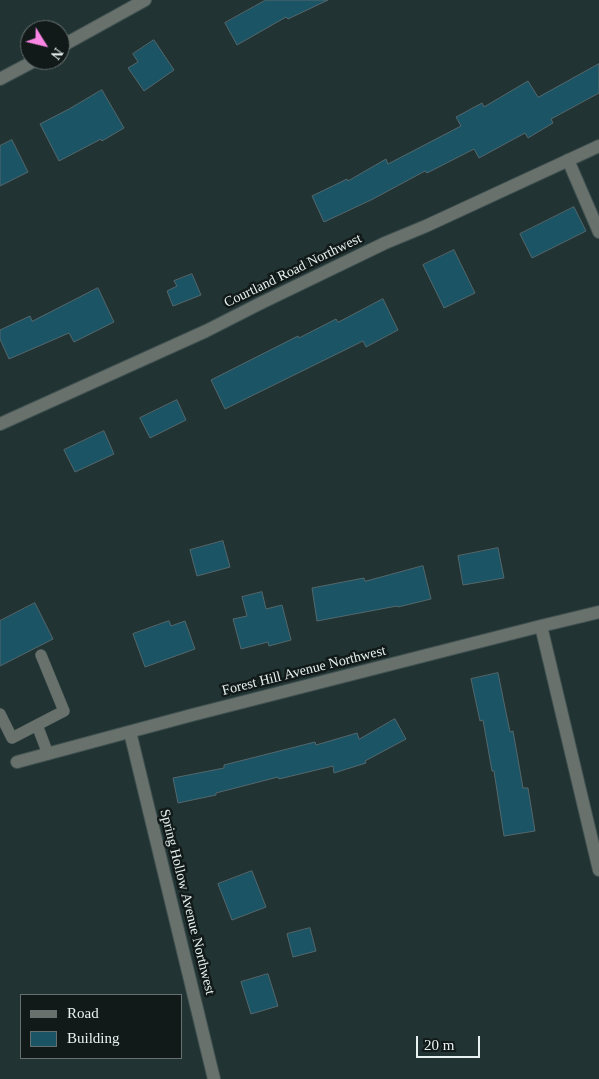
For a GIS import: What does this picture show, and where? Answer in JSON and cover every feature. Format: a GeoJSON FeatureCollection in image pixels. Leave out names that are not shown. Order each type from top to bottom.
{"type":"FeatureCollection","features":[{"type":"Feature","properties":{"kind":"street"},"geometry":{"type":"LineString","coordinates":[[70,41],[145,0]]}},
{"type":"Feature","properties":{"kind":"street"},"geometry":{"type":"LineString","coordinates":[[0,79],[20,68]]}},
{"type":"Feature","properties":{"kind":"street","name":"Courtland Road Northwest"},"geometry":{"type":"LineString","coordinates":[[0,424],[206,331],[385,243],[599,146]]}},
{"type":"Feature","properties":{"kind":"street"},"geometry":{"type":"LineString","coordinates":[[568,160],[599,232]]}},
{"type":"Feature","properties":{"kind":"street","name":"Forest Hill Avenue Northwest"},"geometry":{"type":"LineString","coordinates":[[17,762],[211,710],[599,612]]}},
{"type":"Feature","properties":{"kind":"street"},"geometry":{"type":"LineString","coordinates":[[541,626],[599,870]]}},
{"type":"Feature","properties":{"kind":"street","name":"Spring Hollow Avenue Northwest"},"geometry":{"type":"LineString","coordinates":[[130,732],[214,1079]]}},
{"type":"Feature","properties":{"kind":"lane"},"geometry":{"type":"LineString","coordinates":[[0,714],[12,738],[64,711],[41,655]]}},
{"type":"Feature","properties":{"kind":"lane"},"geometry":{"type":"LineString","coordinates":[[38,725],[48,754]]}},
{"type":"Feature","properties":{"kind":"building"},"geometry":{"type":"Polygon","coordinates":[[[266,0],[328,0],[288,19],[286,17],[237,45],[225,23],[266,0]]]}},
{"type":"Feature","properties":{"kind":"building"},"geometry":{"type":"Polygon","coordinates":[[[154,40],[174,70],[144,91],[128,68],[138,62],[133,54],[154,40]]]}},
{"type":"Feature","properties":{"kind":"building"},"geometry":{"type":"Polygon","coordinates":[[[599,64],[599,93],[551,119],[553,123],[528,138],[525,133],[479,158],[474,149],[427,173],[425,171],[373,199],[324,222],[312,196],[347,179],[348,181],[386,159],[388,164],[461,126],[456,117],[482,103],[484,107],[528,81],[538,97],[599,64]]]}},
{"type":"Feature","properties":{"kind":"building"},"geometry":{"type":"Polygon","coordinates":[[[102,90],[124,128],[102,141],[101,139],[59,161],[40,124],[102,90]]]}},
{"type":"Feature","properties":{"kind":"building"},"geometry":{"type":"Polygon","coordinates":[[[12,140],[28,172],[0,186],[0,146],[12,140]]]}},
{"type":"Feature","properties":{"kind":"building"},"geometry":{"type":"Polygon","coordinates":[[[574,207],[586,231],[532,258],[520,234],[574,207]]]}},
{"type":"Feature","properties":{"kind":"building"},"geometry":{"type":"Polygon","coordinates":[[[454,250],[475,293],[444,308],[423,265],[454,250]]]}},
{"type":"Feature","properties":{"kind":"building"},"geometry":{"type":"Polygon","coordinates":[[[192,274],[201,295],[173,306],[167,291],[177,286],[174,281],[192,274]]]}},
{"type":"Feature","properties":{"kind":"building"},"geometry":{"type":"Polygon","coordinates":[[[98,288],[114,322],[74,342],[69,333],[9,359],[0,339],[0,330],[30,316],[32,321],[98,288]]]}},
{"type":"Feature","properties":{"kind":"building"},"geometry":{"type":"Polygon","coordinates":[[[383,299],[398,330],[366,347],[363,341],[225,409],[211,380],[298,336],[299,338],[336,319],[338,322],[383,299]]]}},
{"type":"Feature","properties":{"kind":"building"},"geometry":{"type":"Polygon","coordinates":[[[177,400],[186,420],[150,438],[140,418],[177,400]]]}},
{"type":"Feature","properties":{"kind":"building"},"geometry":{"type":"Polygon","coordinates":[[[104,431],[114,454],[75,472],[64,450],[104,431]]]}},
{"type":"Feature","properties":{"kind":"building"},"geometry":{"type":"Polygon","coordinates":[[[223,541],[230,567],[197,576],[190,550],[223,541]]]}},
{"type":"Feature","properties":{"kind":"building"},"geometry":{"type":"Polygon","coordinates":[[[498,548],[504,578],[463,585],[458,556],[498,548]]]}},
{"type":"Feature","properties":{"kind":"building"},"geometry":{"type":"Polygon","coordinates":[[[423,566],[431,599],[398,607],[317,621],[312,588],[364,578],[365,581],[423,566]]]}},
{"type":"Feature","properties":{"kind":"building"},"geometry":{"type":"Polygon","coordinates":[[[262,592],[266,609],[282,605],[291,640],[269,646],[268,642],[241,649],[233,619],[247,616],[242,597],[262,592]]]}},
{"type":"Feature","properties":{"kind":"building"},"geometry":{"type":"Polygon","coordinates":[[[35,603],[53,639],[0,666],[0,621],[35,603]]]}},
{"type":"Feature","properties":{"kind":"building"},"geometry":{"type":"Polygon","coordinates":[[[169,621],[171,626],[185,621],[195,649],[145,667],[133,634],[169,621]]]}},
{"type":"Feature","properties":{"kind":"building"},"geometry":{"type":"Polygon","coordinates":[[[498,673],[510,732],[513,731],[523,788],[528,788],[535,831],[504,836],[494,771],[492,771],[483,720],[480,721],[471,679],[498,673]]]}},
{"type":"Feature","properties":{"kind":"building"},"geometry":{"type":"Polygon","coordinates":[[[395,719],[406,739],[365,761],[366,763],[334,773],[333,766],[279,779],[278,777],[216,793],[216,795],[178,803],[173,778],[224,768],[224,765],[315,742],[316,745],[357,733],[359,739],[395,719]]]}},
{"type":"Feature","properties":{"kind":"building"},"geometry":{"type":"Polygon","coordinates":[[[252,871],[266,907],[232,920],[218,884],[252,871]]]}},
{"type":"Feature","properties":{"kind":"building"},"geometry":{"type":"Polygon","coordinates":[[[310,928],[316,951],[293,957],[287,934],[310,928]]]}},
{"type":"Feature","properties":{"kind":"building"},"geometry":{"type":"Polygon","coordinates":[[[268,974],[278,1006],[251,1014],[241,982],[268,974]]]}}]}
